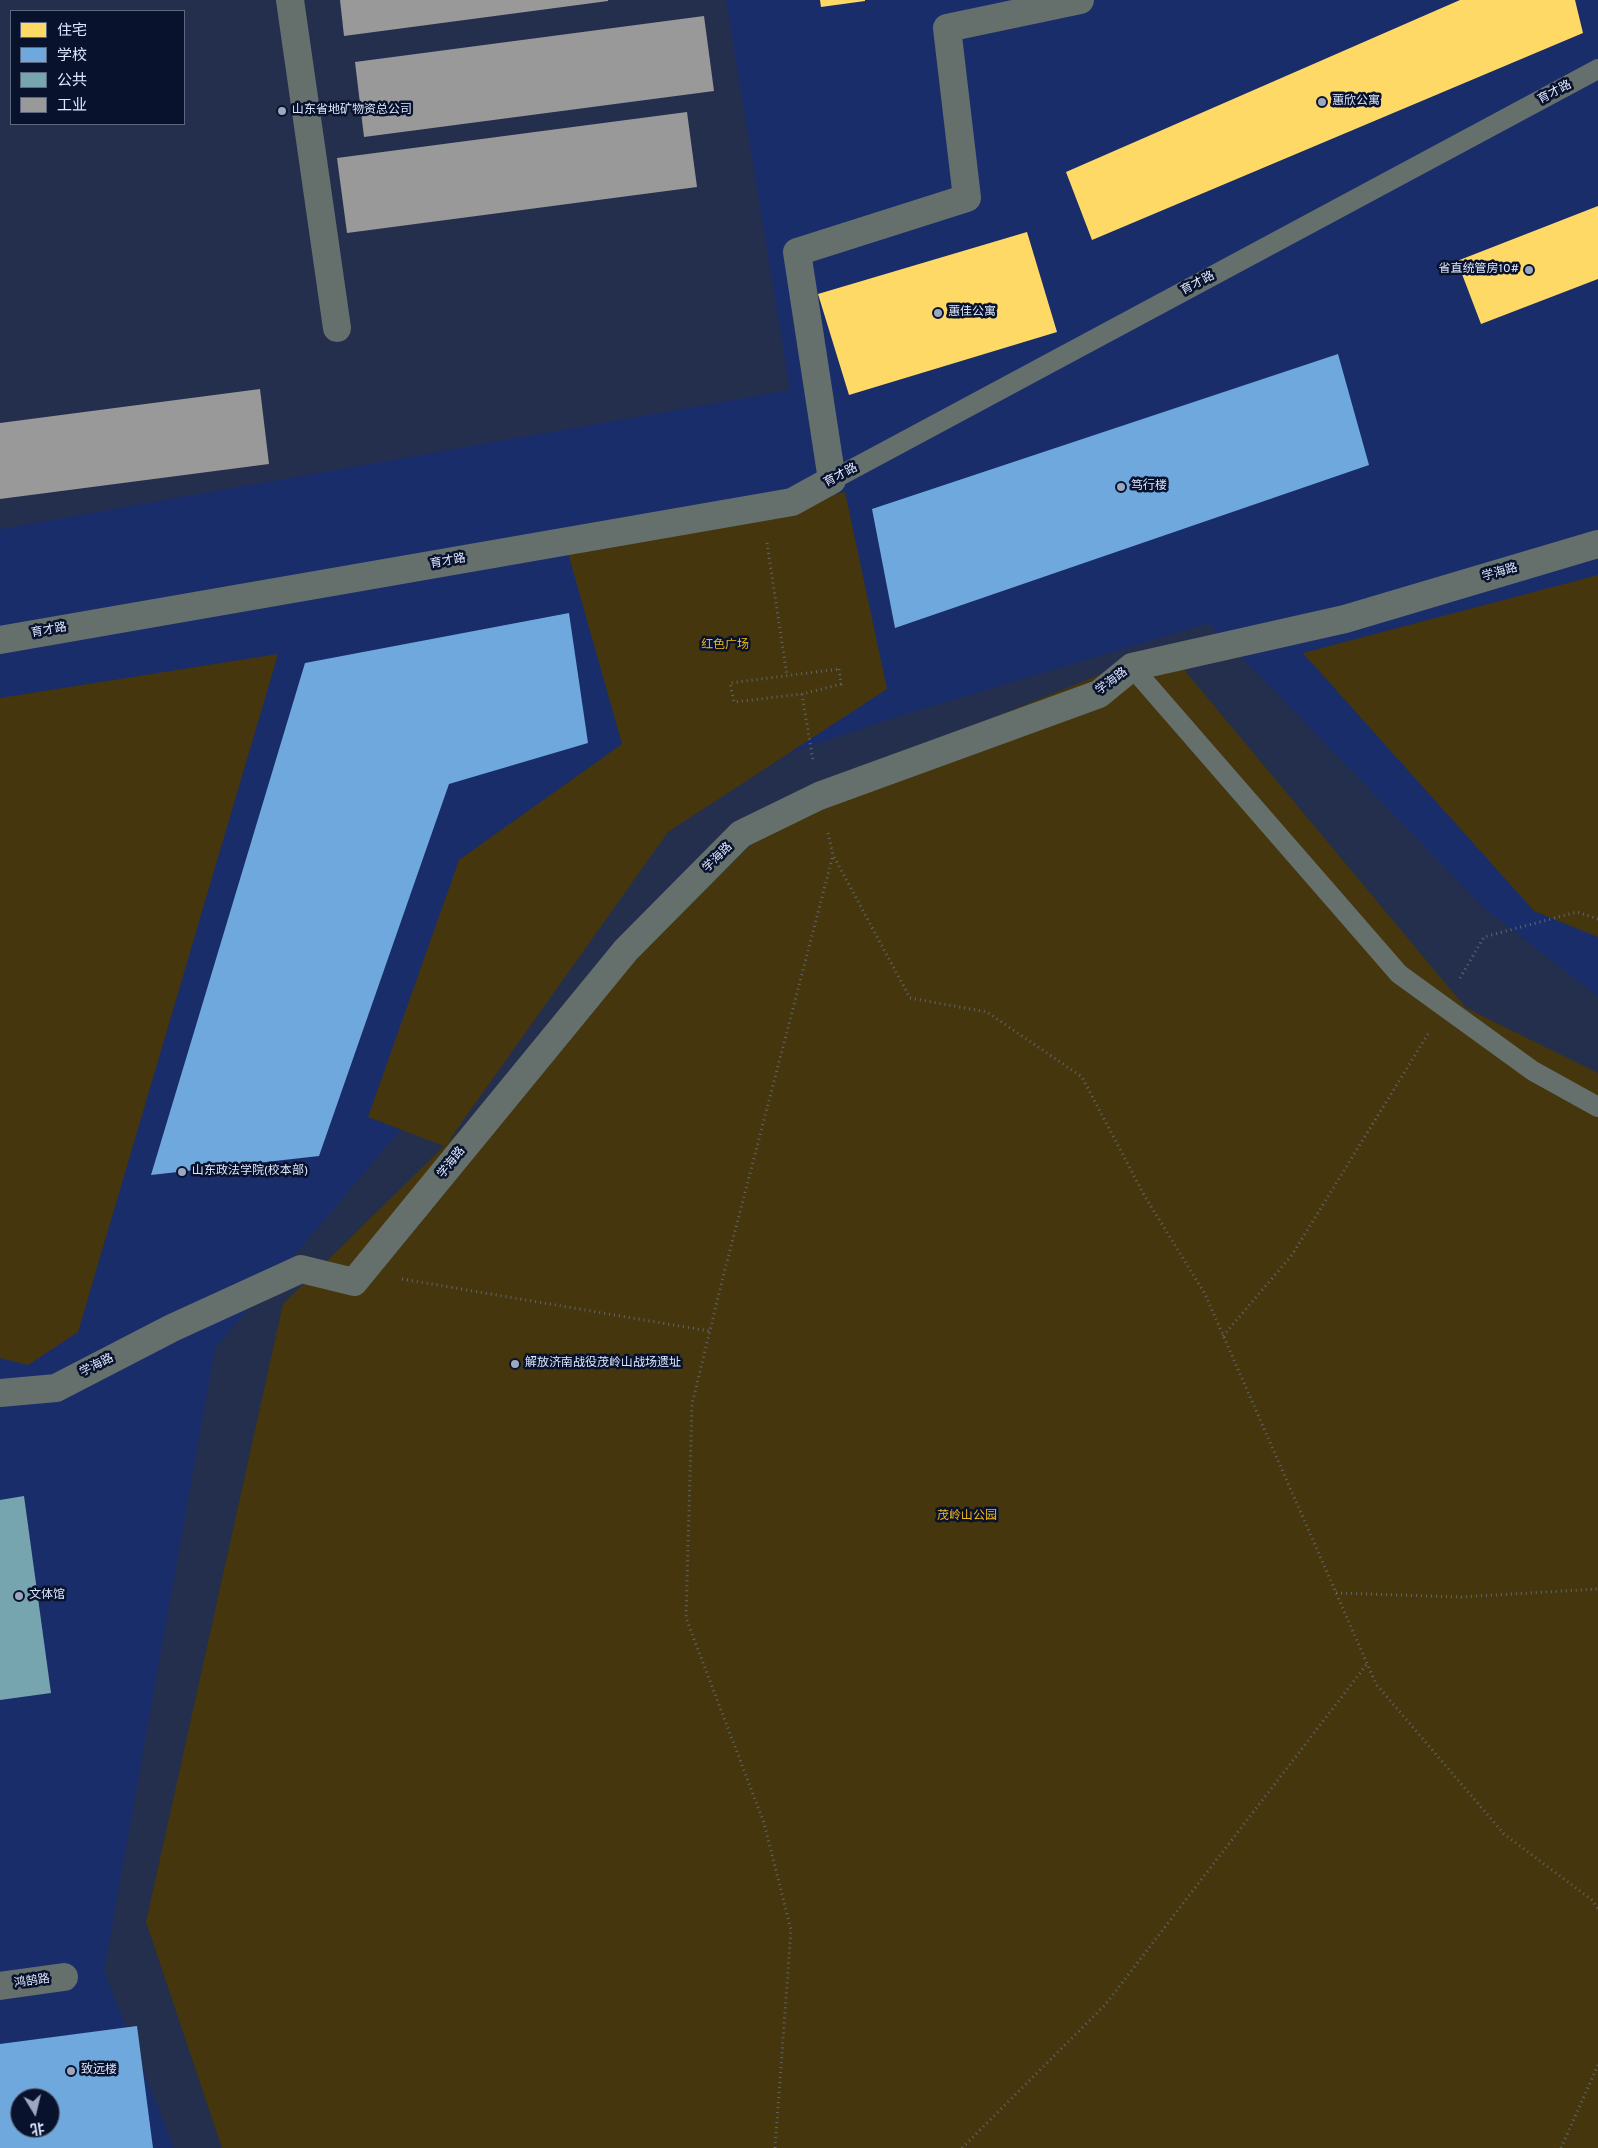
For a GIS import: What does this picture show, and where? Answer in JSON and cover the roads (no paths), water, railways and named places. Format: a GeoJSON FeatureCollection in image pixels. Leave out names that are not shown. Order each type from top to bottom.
{"type":"FeatureCollection","features":[{"type":"Feature","properties":{"kind":"street"},"geometry":{"type":"LineString","coordinates":[[290,0],[337,328]]}},
{"type":"Feature","properties":{"kind":"street"},"geometry":{"type":"LineString","coordinates":[[832,480],[797,252],[967,198],[947,28],[1080,0]]}},
{"type":"Feature","properties":{"kind":"street","name":"育才路"},"geometry":{"type":"LineString","coordinates":[[0,640],[792,502],[832,480]]}},
{"type":"Feature","properties":{"kind":"street","name":"学海路"},"geometry":{"type":"LineString","coordinates":[[0,1393],[56,1388],[172,1328],[301,1269],[354,1282],[626,950],[742,834],[819,796],[1099,694],[1132,667],[1345,619],[1598,544]]}},
{"type":"Feature","properties":{"kind":"street","name":"鸿鹄路"},"geometry":{"type":"LineString","coordinates":[[0,1986],[64,1977]]}},
{"type":"Feature","properties":{"kind":"lane","name":"育才路"},"geometry":{"type":"LineString","coordinates":[[832,480],[1598,70]]}},
{"type":"Feature","properties":{"kind":"lane"},"geometry":{"type":"LineString","coordinates":[[1132,667],[1399,974],[1534,1071],[1598,1107]]}},
{"type":"Feature","properties":{"kind":"place","name":"蕙欣公寓"},"geometry":{"type":"Point","coordinates":[1322,102]}},
{"type":"Feature","properties":{"kind":"place","name":"山东省地矿物资总公司"},"geometry":{"type":"Point","coordinates":[282,111]}},
{"type":"Feature","properties":{"kind":"place","name":"省直统管房10#"},"geometry":{"type":"Point","coordinates":[1529,270]}},
{"type":"Feature","properties":{"kind":"place","name":"蕙佳公寓"},"geometry":{"type":"Point","coordinates":[938,313]}},
{"type":"Feature","properties":{"kind":"place","name":"笃行楼"},"geometry":{"type":"Point","coordinates":[1121,487]}},
{"type":"Feature","properties":{"kind":"place","name":"山东政法学院(校本部)"},"geometry":{"type":"Point","coordinates":[182,1172]}},
{"type":"Feature","properties":{"kind":"place","name":"解放济南战役茂岭山战场遗址"},"geometry":{"type":"Point","coordinates":[515,1364]}},
{"type":"Feature","properties":{"kind":"place","name":"文体馆"},"geometry":{"type":"Point","coordinates":[19,1596]}},
{"type":"Feature","properties":{"kind":"place","name":"致远楼"},"geometry":{"type":"Point","coordinates":[71,2071]}},
{"type":"Feature","properties":{"kind":"park label","name":"红色广场"},"geometry":{"type":"Point","coordinates":[725,646]}},
{"type":"Feature","properties":{"kind":"park label","name":"茂岭山公园"},"geometry":{"type":"Point","coordinates":[967,1517]}}]}
